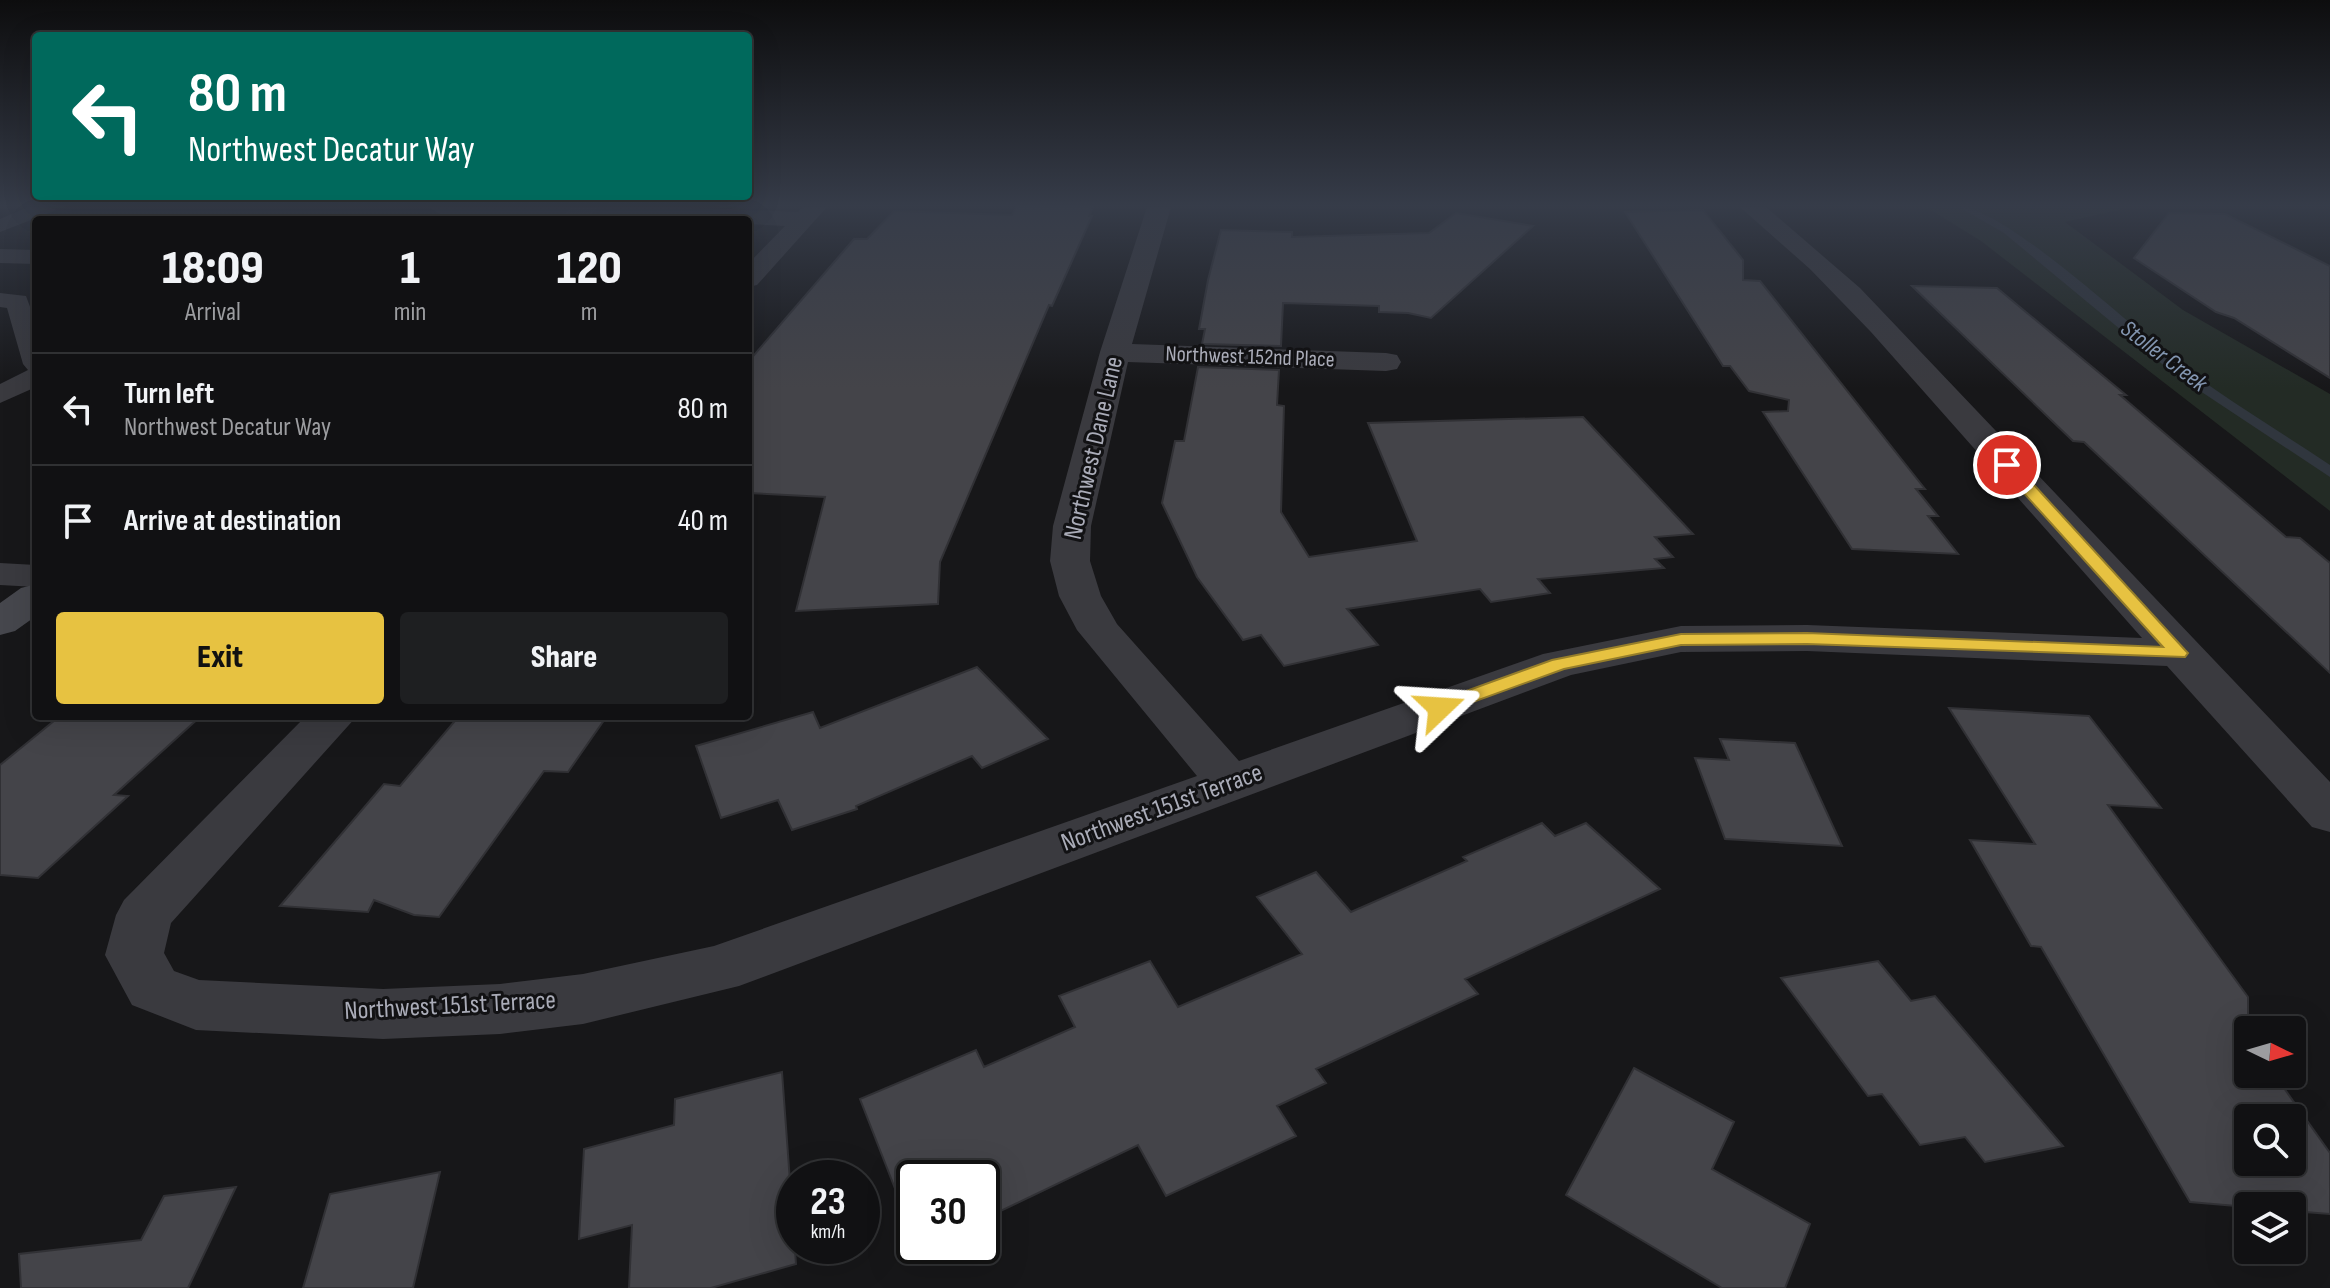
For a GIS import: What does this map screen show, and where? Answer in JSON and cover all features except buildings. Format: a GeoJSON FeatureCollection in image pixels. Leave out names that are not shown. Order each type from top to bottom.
{"type":"FeatureCollection","features":[{"type":"Feature","properties":{"kind":"main road"},"geometry":{"type":"LineString","coordinates":[[0,622],[32,600]]}},
{"type":"Feature","properties":{"kind":"street","name":"Northwest Dane Lane"},"geometry":{"type":"LineString","coordinates":[[1141,267],[1115,352],[1072,526],[1070,561],[1080,596],[1099,630],[1231,784]]}},
{"type":"Feature","properties":{"kind":"street"},"geometry":{"type":"LineString","coordinates":[[1822,267],[1857,301],[2330,814]]}},
{"type":"Feature","properties":{"kind":"street","name":"Northwest 152nd Place"},"geometry":{"type":"LineString","coordinates":[[1115,352],[1386,362]]}},
{"type":"Feature","properties":{"kind":"street","name":"Northwest 151st Terrace"},"geometry":{"type":"LineString","coordinates":[[329,720],[144,915],[134,955],[153,988],[196,1005],[383,1014],[500,1009],[583,999],[718,969],[1559,664],[1681,639],[1807,638],[2179,653]]}},
{"type":"Feature","properties":{"kind":"lane"},"geometry":{"type":"LineString","coordinates":[[6,307],[32,356]]}},
{"type":"Feature","properties":{"kind":"lane"},"geometry":{"type":"LineString","coordinates":[[0,395],[32,378]]}},
{"type":"Feature","properties":{"kind":"lane"},"geometry":{"type":"LineString","coordinates":[[0,574],[32,576]]}},
{"type":"Feature","properties":{"kind":"shaded area"},"geometry":{"type":"Polygon","coordinates":[[[2015,267],[2125,267],[2183,310],[2330,394],[2330,511],[2015,267]]]}},
{"type":"Feature","properties":{"kind":"waterway","name":"Stoller Creek"},"geometry":{"type":"LineString","coordinates":[[2052,267],[2178,370],[2330,472]]}},
{"type":"Feature","properties":{"kind":"route"},"geometry":{"type":"LineString","coordinates":[[1440,708],[1559,664],[1681,639],[1807,638],[2179,653],[2007,465]]}}]}
